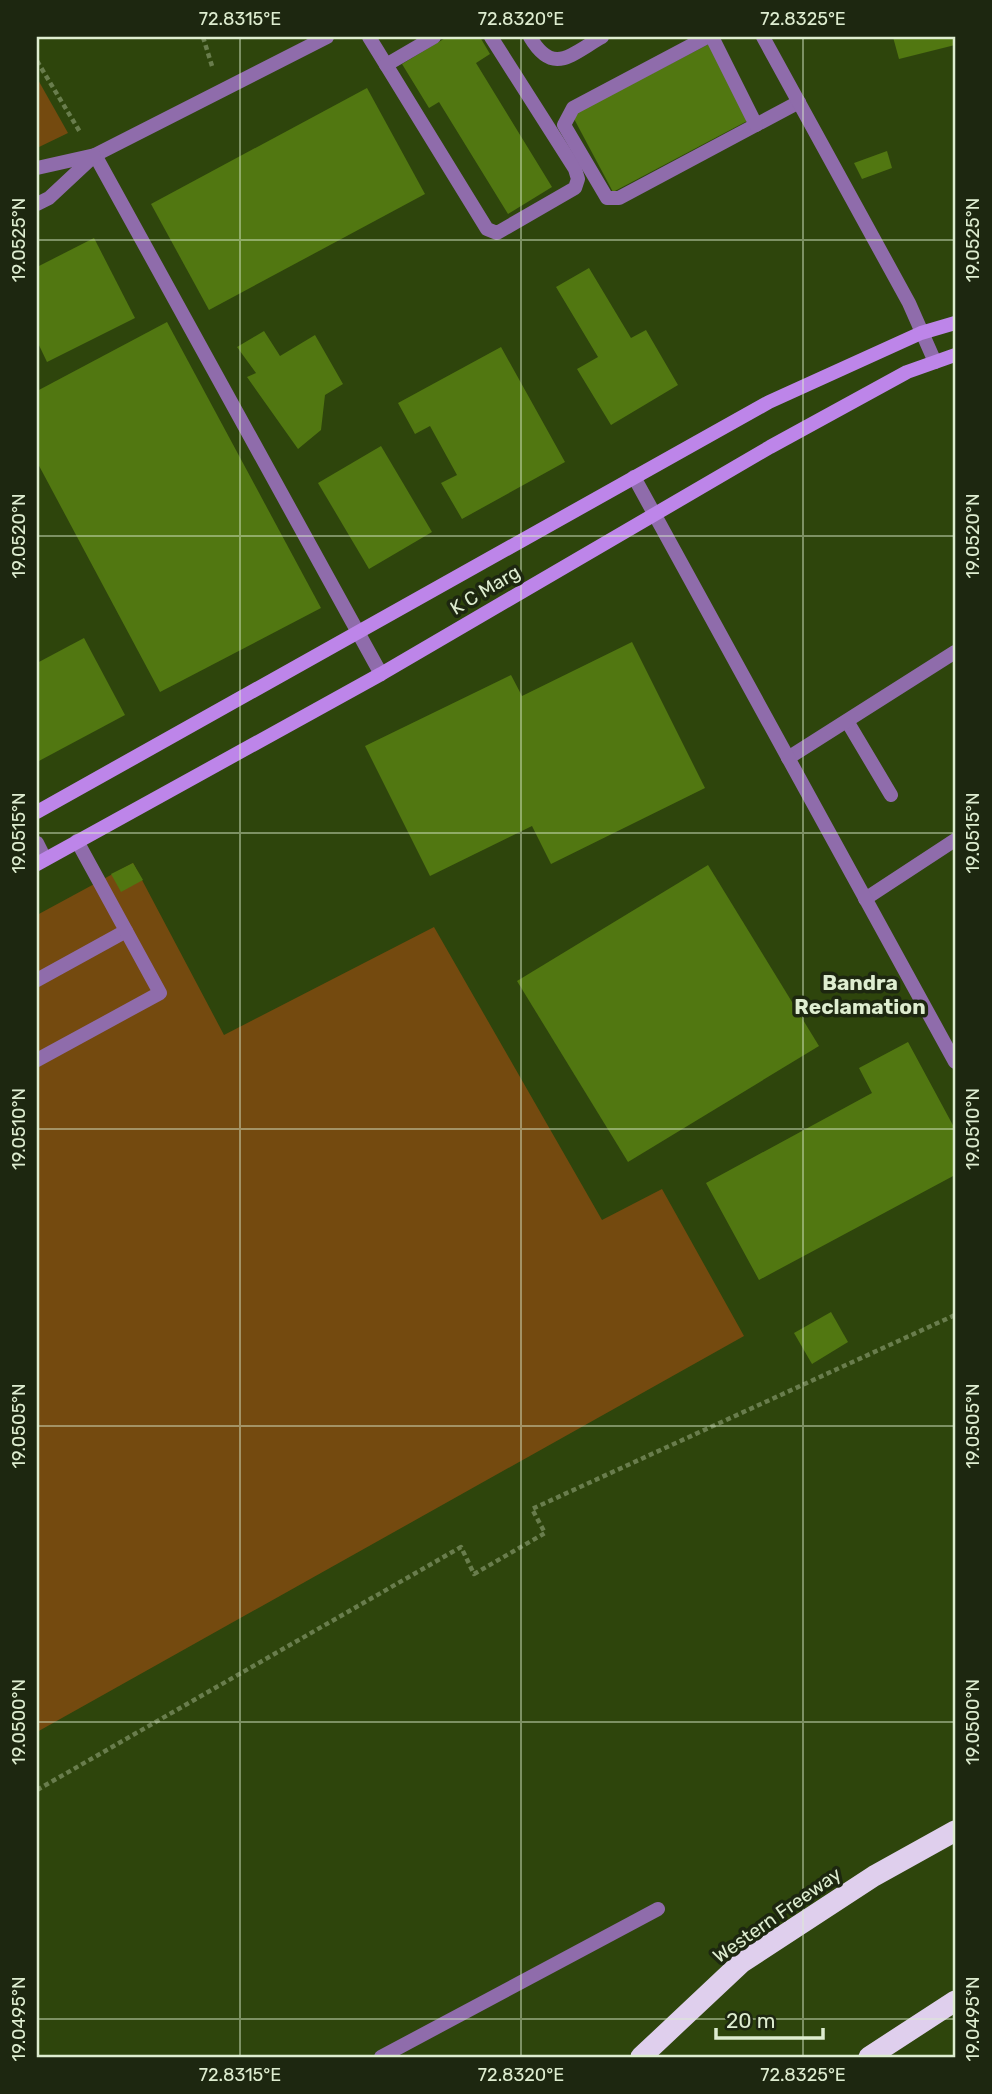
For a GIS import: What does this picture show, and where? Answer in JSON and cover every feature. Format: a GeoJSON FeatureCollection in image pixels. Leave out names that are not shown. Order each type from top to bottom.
{"type":"FeatureCollection","features":[{"type":"Feature","properties":{"kind":"highway","name":"Western Freeway"},"geometry":{"type":"LineString","coordinates":[[641,2057],[741,1963],[874,1876],[955,1831]]}},
{"type":"Feature","properties":{"kind":"highway"},"geometry":{"type":"LineString","coordinates":[[869,2057],[955,2001]]}},
{"type":"Feature","properties":{"kind":"main road","name":"K C Marg"},"geometry":{"type":"LineString","coordinates":[[37,812],[769,402],[921,333],[955,323]]}},
{"type":"Feature","properties":{"kind":"main road","name":"K C Marg"},"geometry":{"type":"LineString","coordinates":[[41,861],[380,674],[654,514],[907,372],[955,355]]}},
{"type":"Feature","properties":{"kind":"street"},"geometry":{"type":"LineString","coordinates":[[37,168],[95,155],[327,37]]}},
{"type":"Feature","properties":{"kind":"street"},"geometry":{"type":"LineString","coordinates":[[369,37],[487,229],[501,233],[575,188],[578,179],[575,169],[491,37]]}},
{"type":"Feature","properties":{"kind":"street"},"geometry":{"type":"LineString","coordinates":[[386,65],[434,37]]}},
{"type":"Feature","properties":{"kind":"street"},"geometry":{"type":"LineString","coordinates":[[530,37],[540,54],[554,59],[569,55],[602,37]]}},
{"type":"Feature","properties":{"kind":"street"},"geometry":{"type":"LineString","coordinates":[[756,125],[710,37],[573,108],[564,125],[600,190],[607,198],[619,198],[756,125],[799,102]]}},
{"type":"Feature","properties":{"kind":"street"},"geometry":{"type":"LineString","coordinates":[[763,37],[909,303],[935,362]]}},
{"type":"Feature","properties":{"kind":"street"},"geometry":{"type":"LineString","coordinates":[[37,204],[49,198],[95,155]]}},
{"type":"Feature","properties":{"kind":"street"},"geometry":{"type":"LineString","coordinates":[[95,155],[260,460],[359,631],[380,674]]}},
{"type":"Feature","properties":{"kind":"street"},"geometry":{"type":"LineString","coordinates":[[634,477],[955,1062]]}},
{"type":"Feature","properties":{"kind":"street"},"geometry":{"type":"LineString","coordinates":[[788,758],[955,652]]}},
{"type":"Feature","properties":{"kind":"street"},"geometry":{"type":"LineString","coordinates":[[847,721],[891,796]]}},
{"type":"Feature","properties":{"kind":"street"},"geometry":{"type":"LineString","coordinates":[[865,899],[955,840]]}},
{"type":"Feature","properties":{"kind":"street"},"geometry":{"type":"LineString","coordinates":[[37,1060],[159,993],[77,841]]}},
{"type":"Feature","properties":{"kind":"street"},"geometry":{"type":"LineString","coordinates":[[37,843],[41,861]]}},
{"type":"Feature","properties":{"kind":"street"},"geometry":{"type":"LineString","coordinates":[[37,980],[126,931]]}},
{"type":"Feature","properties":{"kind":"street"},"geometry":{"type":"LineString","coordinates":[[381,2057],[659,1909]]}},
{"type":"Feature","properties":{"kind":"path"},"geometry":{"type":"LineString","coordinates":[[203,37],[220,90]]}},
{"type":"Feature","properties":{"kind":"path"},"geometry":{"type":"LineString","coordinates":[[37,61],[95,155]]}},
{"type":"Feature","properties":{"kind":"path"},"geometry":{"type":"LineString","coordinates":[[37,1790],[461,1547],[474,1574],[545,1533],[532,1509],[955,1315]]}},
{"type":"Feature","properties":{"kind":"shaded area"},"geometry":{"type":"Polygon","coordinates":[[[37,78],[68,133],[37,148],[37,78]]]}},
{"type":"Feature","properties":{"kind":"shaded area"},"geometry":{"type":"Polygon","coordinates":[[[133,863],[224,1035],[434,927],[602,1220],[662,1189],[744,1336],[37,1732],[37,915],[133,863]]]}},
{"type":"Feature","properties":{"kind":"building"},"geometry":{"type":"Polygon","coordinates":[[[447,37],[480,37],[490,54],[476,63],[552,187],[508,214],[439,102],[429,108],[402,64],[447,37]]]}},
{"type":"Feature","properties":{"kind":"building"},"geometry":{"type":"Polygon","coordinates":[[[893,37],[955,37],[955,45],[899,59],[893,37]]]}},
{"type":"Feature","properties":{"kind":"building"},"geometry":{"type":"Polygon","coordinates":[[[709,44],[749,120],[613,192],[572,115],[709,44]]]}},
{"type":"Feature","properties":{"kind":"building"},"geometry":{"type":"Polygon","coordinates":[[[367,88],[425,194],[209,310],[151,204],[367,88]]]}},
{"type":"Feature","properties":{"kind":"building"},"geometry":{"type":"Polygon","coordinates":[[[887,151],[892,168],[862,179],[854,163],[887,151]]]}},
{"type":"Feature","properties":{"kind":"building"},"geometry":{"type":"Polygon","coordinates":[[[94,238],[135,318],[47,362],[37,341],[37,267],[94,238]]]}},
{"type":"Feature","properties":{"kind":"building"},"geometry":{"type":"Polygon","coordinates":[[[589,268],[631,338],[646,330],[678,385],[611,425],[577,369],[598,357],[556,287],[589,268]]]}},
{"type":"Feature","properties":{"kind":"building"},"geometry":{"type":"Polygon","coordinates":[[[167,322],[321,608],[160,692],[37,462],[37,391],[167,322]]]}},
{"type":"Feature","properties":{"kind":"building"},"geometry":{"type":"Polygon","coordinates":[[[264,331],[280,356],[315,335],[343,384],[325,395],[321,430],[298,449],[247,377],[256,373],[237,347],[264,331]]]}},
{"type":"Feature","properties":{"kind":"building"},"geometry":{"type":"Polygon","coordinates":[[[501,347],[565,462],[462,519],[441,483],[457,475],[430,426],[415,434],[398,403],[501,347]]]}},
{"type":"Feature","properties":{"kind":"building"},"geometry":{"type":"Polygon","coordinates":[[[381,446],[432,532],[369,569],[318,483],[381,446]]]}},
{"type":"Feature","properties":{"kind":"building"},"geometry":{"type":"Polygon","coordinates":[[[84,638],[125,715],[37,762],[37,663],[84,638]]]}},
{"type":"Feature","properties":{"kind":"building"},"geometry":{"type":"Polygon","coordinates":[[[632,642],[705,788],[551,864],[532,826],[430,876],[365,746],[511,675],[522,696],[632,642]]]}},
{"type":"Feature","properties":{"kind":"building"},"geometry":{"type":"Polygon","coordinates":[[[133,863],[143,880],[121,892],[111,874],[133,863]]]}},
{"type":"Feature","properties":{"kind":"building"},"geometry":{"type":"Polygon","coordinates":[[[708,865],[819,1046],[628,1162],[517,981],[708,865]]]}},
{"type":"Feature","properties":{"kind":"building"},"geometry":{"type":"Polygon","coordinates":[[[908,1042],[955,1129],[955,1175],[759,1280],[706,1183],[872,1093],[859,1068],[908,1042]]]}},
{"type":"Feature","properties":{"kind":"building"},"geometry":{"type":"Polygon","coordinates":[[[831,1312],[848,1342],[812,1364],[794,1333],[831,1312]]]}},
{"type":"Feature","properties":{"kind":"district","name":"Bandra Reclamation"},"geometry":{"type":"Point","coordinates":[860,994]}}]}
